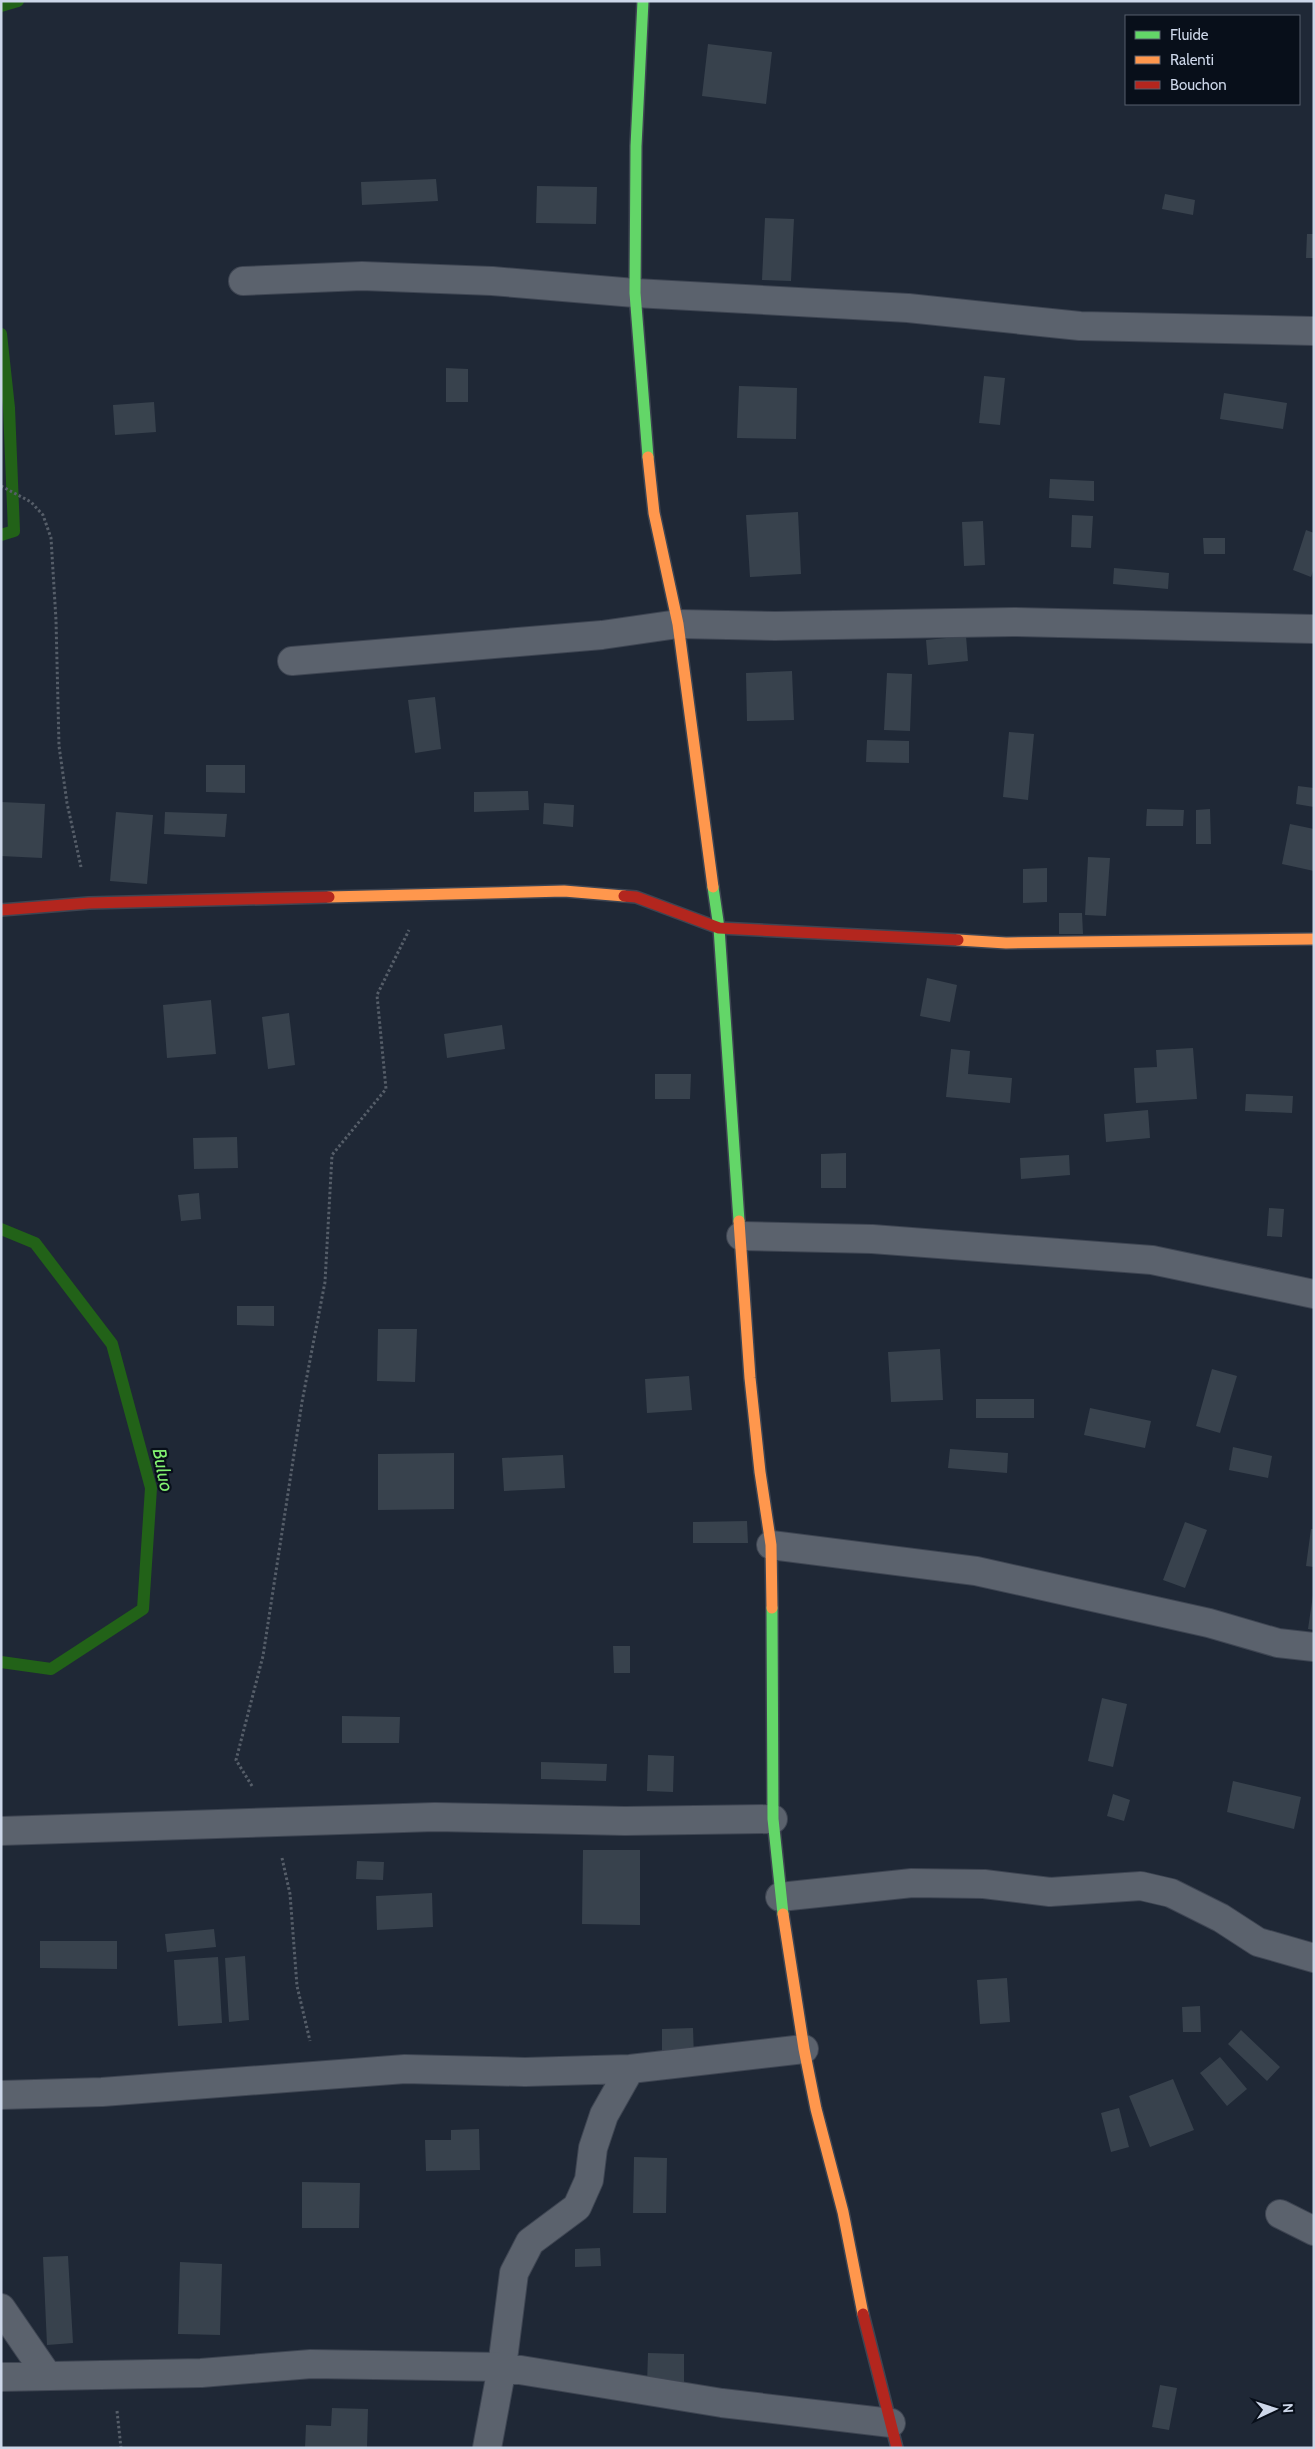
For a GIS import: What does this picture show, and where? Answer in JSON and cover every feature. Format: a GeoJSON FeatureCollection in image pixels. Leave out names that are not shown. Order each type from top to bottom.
{"type":"FeatureCollection","features":[{"type":"Feature","properties":{"kind":"street"},"geometry":{"type":"LineString","coordinates":[[1,2377],[201,2373],[311,2364],[502,2367],[722,2403],[894,2435],[863,2314],[843,2212],[816,2109],[804,2048],[780,1897],[773,1819],[774,1672],[771,1544],[760,1472],[750,1378],[719,928],[678,624],[654,513],[642,403],[635,293],[636,146],[643,1]]}},
{"type":"Feature","properties":{"kind":"street"},"geometry":{"type":"LineString","coordinates":[[243,281],[362,276],[492,281],[635,293],[908,308],[1080,326],[1314,331]]}},
{"type":"Feature","properties":{"kind":"street"},"geometry":{"type":"LineString","coordinates":[[292,661],[602,635],[678,624],[775,626],[1013,622],[1314,629]]}},
{"type":"Feature","properties":{"kind":"street"},"geometry":{"type":"LineString","coordinates":[[1,910],[90,904],[564,891],[636,897],[719,928],[1006,943],[1314,939]]}},
{"type":"Feature","properties":{"kind":"street"},"geometry":{"type":"LineString","coordinates":[[741,1236],[872,1239],[1152,1260],[1314,1294]]}},
{"type":"Feature","properties":{"kind":"street"},"geometry":{"type":"LineString","coordinates":[[771,1544],[976,1571],[1209,1622],[1278,1643],[1314,1647]]}},
{"type":"Feature","properties":{"kind":"street"},"geometry":{"type":"LineString","coordinates":[[1,1831],[435,1817],[625,1821],[773,1819]]}},
{"type":"Feature","properties":{"kind":"street"},"geometry":{"type":"LineString","coordinates":[[780,1897],[912,1882],[984,1884],[1050,1892],[1141,1886],[1171,1893],[1221,1918],[1258,1942],[1314,1958]]}},
{"type":"Feature","properties":{"kind":"street"},"geometry":{"type":"LineString","coordinates":[[1,2095],[102,2092],[405,2069],[525,2072],[630,2069],[804,2048]]}},
{"type":"Feature","properties":{"kind":"street"},"geometry":{"type":"LineString","coordinates":[[487,2448],[502,2367],[514,2273],[530,2242],[578,2208],[590,2180],[593,2148],[604,2115],[630,2069]]}},
{"type":"Feature","properties":{"kind":"street"},"geometry":{"type":"LineString","coordinates":[[1280,2214],[1314,2231]]}},
{"type":"Feature","properties":{"kind":"street"},"geometry":{"type":"LineString","coordinates":[[1,2308],[47,2375]]}},
{"type":"Feature","properties":{"kind":"path"},"geometry":{"type":"LineString","coordinates":[[1,486],[31,502],[43,515],[51,538],[56,620],[59,746],[67,803],[90,904]]}},
{"type":"Feature","properties":{"kind":"path"},"geometry":{"type":"LineString","coordinates":[[318,2075],[298,1986],[290,1894],[273,1823],[236,1760],[263,1656],[302,1402],[325,1282],[332,1155],[386,1090],[377,995],[428,894]]}},
{"type":"Feature","properties":{"kind":"building"},"geometry":{"type":"Polygon","coordinates":[[[708,44],[772,52],[766,104],[702,96],[708,44]]]}},
{"type":"Feature","properties":{"kind":"building"},"geometry":{"type":"Polygon","coordinates":[[[436,179],[438,201],[362,205],[361,182],[436,179]]]}},
{"type":"Feature","properties":{"kind":"building"},"geometry":{"type":"Polygon","coordinates":[[[537,186],[597,187],[596,224],[536,223],[537,186]]]}},
{"type":"Feature","properties":{"kind":"building"},"geometry":{"type":"Polygon","coordinates":[[[1165,194],[1195,200],[1193,215],[1162,209],[1165,194]]]}},
{"type":"Feature","properties":{"kind":"building"},"geometry":{"type":"Polygon","coordinates":[[[765,218],[794,219],[791,281],[762,280],[765,218]]]}},
{"type":"Feature","properties":{"kind":"building"},"geometry":{"type":"Polygon","coordinates":[[[1307,234],[1314,234],[1314,258],[1306,258],[1307,234]]]}},
{"type":"Feature","properties":{"kind":"building"},"geometry":{"type":"Polygon","coordinates":[[[446,368],[468,369],[468,402],[446,402],[446,368]]]}},
{"type":"Feature","properties":{"kind":"building"},"geometry":{"type":"Polygon","coordinates":[[[984,376],[1005,378],[1000,425],[979,423],[984,376]]]}},
{"type":"Feature","properties":{"kind":"building"},"geometry":{"type":"Polygon","coordinates":[[[739,386],[797,388],[796,439],[737,438],[739,386]]]}},
{"type":"Feature","properties":{"kind":"building"},"geometry":{"type":"Polygon","coordinates":[[[1224,393],[1287,403],[1283,429],[1220,419],[1224,393]]]}},
{"type":"Feature","properties":{"kind":"building"},"geometry":{"type":"Polygon","coordinates":[[[154,402],[156,432],[115,435],[113,405],[154,402]]]}},
{"type":"Feature","properties":{"kind":"building"},"geometry":{"type":"Polygon","coordinates":[[[1050,479],[1094,481],[1094,501],[1049,498],[1050,479]]]}},
{"type":"Feature","properties":{"kind":"building"},"geometry":{"type":"Polygon","coordinates":[[[798,512],[801,574],[750,577],[746,515],[798,512]]]}},
{"type":"Feature","properties":{"kind":"building"},"geometry":{"type":"Polygon","coordinates":[[[1072,515],[1093,516],[1091,548],[1071,547],[1072,515]]]}},
{"type":"Feature","properties":{"kind":"building"},"geometry":{"type":"Polygon","coordinates":[[[983,521],[985,565],[964,566],[962,522],[983,521]]]}},
{"type":"Feature","properties":{"kind":"building"},"geometry":{"type":"Polygon","coordinates":[[[1306,530],[1314,533],[1314,568],[1311,577],[1293,570],[1306,530]]]}},
{"type":"Feature","properties":{"kind":"building"},"geometry":{"type":"Polygon","coordinates":[[[1203,538],[1225,538],[1225,554],[1204,554],[1203,538]]]}},
{"type":"Feature","properties":{"kind":"building"},"geometry":{"type":"Polygon","coordinates":[[[1114,568],[1169,573],[1168,589],[1113,584],[1114,568]]]}},
{"type":"Feature","properties":{"kind":"building"},"geometry":{"type":"Polygon","coordinates":[[[966,636],[968,661],[928,665],[926,640],[966,636]]]}},
{"type":"Feature","properties":{"kind":"building"},"geometry":{"type":"Polygon","coordinates":[[[792,671],[794,720],[747,721],[746,673],[792,671]]]}},
{"type":"Feature","properties":{"kind":"building"},"geometry":{"type":"Polygon","coordinates":[[[887,673],[912,674],[910,731],[884,730],[887,673]]]}},
{"type":"Feature","properties":{"kind":"building"},"geometry":{"type":"Polygon","coordinates":[[[435,697],[441,749],[415,753],[408,700],[435,697]]]}},
{"type":"Feature","properties":{"kind":"building"},"geometry":{"type":"Polygon","coordinates":[[[1009,732],[1034,734],[1028,800],[1003,797],[1009,732]]]}},
{"type":"Feature","properties":{"kind":"building"},"geometry":{"type":"Polygon","coordinates":[[[867,740],[909,741],[909,763],[866,762],[867,740]]]}},
{"type":"Feature","properties":{"kind":"building"},"geometry":{"type":"Polygon","coordinates":[[[206,765],[245,765],[245,793],[206,792],[206,765]]]}},
{"type":"Feature","properties":{"kind":"building"},"geometry":{"type":"Polygon","coordinates":[[[1298,786],[1314,788],[1314,807],[1296,804],[1298,786]]]}},
{"type":"Feature","properties":{"kind":"building"},"geometry":{"type":"Polygon","coordinates":[[[528,791],[529,810],[474,812],[474,792],[528,791]]]}},
{"type":"Feature","properties":{"kind":"building"},"geometry":{"type":"Polygon","coordinates":[[[1,802],[45,804],[42,858],[1,856],[1,802]]]}},
{"type":"Feature","properties":{"kind":"building"},"geometry":{"type":"Polygon","coordinates":[[[544,803],[574,805],[573,827],[543,824],[544,803]]]}},
{"type":"Feature","properties":{"kind":"building"},"geometry":{"type":"Polygon","coordinates":[[[1147,809],[1184,810],[1183,826],[1146,826],[1147,809]]]}},
{"type":"Feature","properties":{"kind":"building"},"geometry":{"type":"Polygon","coordinates":[[[1210,809],[1211,844],[1196,844],[1196,810],[1210,809]]]}},
{"type":"Feature","properties":{"kind":"building"},"geometry":{"type":"Polygon","coordinates":[[[116,812],[153,815],[147,884],[110,881],[116,812]]]}},
{"type":"Feature","properties":{"kind":"building"},"geometry":{"type":"Polygon","coordinates":[[[165,812],[227,814],[225,837],[164,834],[165,812]]]}},
{"type":"Feature","properties":{"kind":"building"},"geometry":{"type":"Polygon","coordinates":[[[1290,824],[1314,829],[1314,871],[1282,864],[1290,824]]]}},
{"type":"Feature","properties":{"kind":"building"},"geometry":{"type":"Polygon","coordinates":[[[1088,857],[1110,858],[1106,916],[1085,915],[1088,857]]]}},
{"type":"Feature","properties":{"kind":"building"},"geometry":{"type":"Polygon","coordinates":[[[1047,868],[1047,902],[1023,903],[1023,869],[1047,868]]]}},
{"type":"Feature","properties":{"kind":"building"},"geometry":{"type":"Polygon","coordinates":[[[1059,913],[1082,913],[1083,934],[1059,934],[1059,913]]]}},
{"type":"Feature","properties":{"kind":"building"},"geometry":{"type":"Polygon","coordinates":[[[927,978],[957,985],[950,1022],[920,1016],[927,978]]]}},
{"type":"Feature","properties":{"kind":"building"},"geometry":{"type":"Polygon","coordinates":[[[211,1000],[216,1054],[167,1058],[163,1005],[211,1000]]]}},
{"type":"Feature","properties":{"kind":"building"},"geometry":{"type":"Polygon","coordinates":[[[289,1013],[295,1065],[268,1069],[262,1017],[289,1013]]]}},
{"type":"Feature","properties":{"kind":"building"},"geometry":{"type":"Polygon","coordinates":[[[502,1025],[505,1049],[447,1058],[444,1034],[502,1025]]]}},
{"type":"Feature","properties":{"kind":"building"},"geometry":{"type":"Polygon","coordinates":[[[1193,1048],[1197,1099],[1136,1103],[1134,1068],[1157,1067],[1156,1050],[1193,1048]]]}},
{"type":"Feature","properties":{"kind":"building"},"geometry":{"type":"Polygon","coordinates":[[[951,1049],[970,1051],[968,1074],[1012,1078],[1010,1103],[946,1097],[951,1049]]]}},
{"type":"Feature","properties":{"kind":"building"},"geometry":{"type":"Polygon","coordinates":[[[655,1074],[691,1074],[690,1099],[655,1099],[655,1074]]]}},
{"type":"Feature","properties":{"kind":"building"},"geometry":{"type":"Polygon","coordinates":[[[1246,1094],[1293,1096],[1292,1113],[1245,1111],[1246,1094]]]}},
{"type":"Feature","properties":{"kind":"building"},"geometry":{"type":"Polygon","coordinates":[[[1148,1110],[1150,1138],[1106,1142],[1104,1114],[1148,1110]]]}},
{"type":"Feature","properties":{"kind":"building"},"geometry":{"type":"Polygon","coordinates":[[[237,1137],[238,1168],[194,1169],[193,1138],[237,1137]]]}},
{"type":"Feature","properties":{"kind":"building"},"geometry":{"type":"Polygon","coordinates":[[[846,1153],[846,1188],[821,1188],[821,1154],[846,1153]]]}},
{"type":"Feature","properties":{"kind":"building"},"geometry":{"type":"Polygon","coordinates":[[[1069,1155],[1070,1175],[1021,1179],[1020,1158],[1069,1155]]]}},
{"type":"Feature","properties":{"kind":"building"},"geometry":{"type":"Polygon","coordinates":[[[199,1193],[201,1219],[181,1221],[178,1195],[199,1193]]]}},
{"type":"Feature","properties":{"kind":"building"},"geometry":{"type":"Polygon","coordinates":[[[1269,1208],[1284,1209],[1282,1237],[1267,1236],[1269,1208]]]}},
{"type":"Feature","properties":{"kind":"building"},"geometry":{"type":"Polygon","coordinates":[[[237,1306],[274,1306],[274,1326],[237,1325],[237,1306]]]}},
{"type":"Feature","properties":{"kind":"building"},"geometry":{"type":"Polygon","coordinates":[[[378,1329],[417,1329],[415,1382],[377,1381],[378,1329]]]}},
{"type":"Feature","properties":{"kind":"building"},"geometry":{"type":"Polygon","coordinates":[[[940,1349],[943,1400],[891,1402],[888,1352],[940,1349]]]}},
{"type":"Feature","properties":{"kind":"building"},"geometry":{"type":"Polygon","coordinates":[[[1212,1369],[1237,1376],[1220,1433],[1196,1426],[1212,1369]]]}},
{"type":"Feature","properties":{"kind":"building"},"geometry":{"type":"Polygon","coordinates":[[[689,1376],[692,1410],[647,1413],[645,1379],[689,1376]]]}},
{"type":"Feature","properties":{"kind":"building"},"geometry":{"type":"Polygon","coordinates":[[[976,1399],[1034,1399],[1034,1418],[976,1418],[976,1399]]]}},
{"type":"Feature","properties":{"kind":"building"},"geometry":{"type":"Polygon","coordinates":[[[1090,1408],[1151,1421],[1145,1448],[1084,1435],[1090,1408]]]}},
{"type":"Feature","properties":{"kind":"building"},"geometry":{"type":"Polygon","coordinates":[[[1233,1447],[1272,1456],[1268,1478],[1229,1470],[1233,1447]]]}},
{"type":"Feature","properties":{"kind":"building"},"geometry":{"type":"Polygon","coordinates":[[[950,1449],[1008,1453],[1007,1473],[948,1468],[950,1449]]]}},
{"type":"Feature","properties":{"kind":"building"},"geometry":{"type":"Polygon","coordinates":[[[454,1453],[454,1509],[378,1510],[378,1454],[454,1453]]]}},
{"type":"Feature","properties":{"kind":"building"},"geometry":{"type":"Polygon","coordinates":[[[563,1455],[565,1488],[504,1491],[502,1458],[563,1455]]]}},
{"type":"Feature","properties":{"kind":"building"},"geometry":{"type":"Polygon","coordinates":[[[747,1521],[748,1543],[693,1543],[693,1522],[747,1521]]]}},
{"type":"Feature","properties":{"kind":"building"},"geometry":{"type":"Polygon","coordinates":[[[1185,1522],[1207,1530],[1185,1588],[1163,1580],[1185,1522]]]}},
{"type":"Feature","properties":{"kind":"building"},"geometry":{"type":"Polygon","coordinates":[[[1311,1529],[1314,1529],[1314,1567],[1306,1566],[1311,1529]]]}},
{"type":"Feature","properties":{"kind":"building"},"geometry":{"type":"Polygon","coordinates":[[[1314,1595],[1314,1630],[1308,1629],[1314,1595]]]}},
{"type":"Feature","properties":{"kind":"building"},"geometry":{"type":"Polygon","coordinates":[[[613,1646],[630,1646],[630,1673],[614,1673],[613,1646]]]}},
{"type":"Feature","properties":{"kind":"building"},"geometry":{"type":"Polygon","coordinates":[[[1102,1698],[1127,1704],[1113,1767],[1088,1761],[1102,1698]]]}},
{"type":"Feature","properties":{"kind":"building"},"geometry":{"type":"Polygon","coordinates":[[[342,1716],[400,1717],[399,1743],[342,1743],[342,1716]]]}},
{"type":"Feature","properties":{"kind":"building"},"geometry":{"type":"Polygon","coordinates":[[[648,1755],[674,1756],[673,1792],[647,1791],[648,1755]]]}},
{"type":"Feature","properties":{"kind":"building"},"geometry":{"type":"Polygon","coordinates":[[[541,1762],[607,1764],[606,1781],[541,1779],[541,1762]]]}},
{"type":"Feature","properties":{"kind":"building"},"geometry":{"type":"Polygon","coordinates":[[[1233,1781],[1301,1797],[1294,1829],[1227,1812],[1233,1781]]]}},
{"type":"Feature","properties":{"kind":"building"},"geometry":{"type":"Polygon","coordinates":[[[1113,1794],[1130,1800],[1124,1821],[1107,1816],[1113,1794]]]}},
{"type":"Feature","properties":{"kind":"building"},"geometry":{"type":"Polygon","coordinates":[[[583,1850],[640,1850],[640,1925],[582,1924],[583,1850]]]}},
{"type":"Feature","properties":{"kind":"building"},"geometry":{"type":"Polygon","coordinates":[[[357,1861],[384,1862],[383,1880],[356,1879],[357,1861]]]}},
{"type":"Feature","properties":{"kind":"building"},"geometry":{"type":"Polygon","coordinates":[[[432,1893],[433,1927],[377,1930],[376,1896],[432,1893]]]}},
{"type":"Feature","properties":{"kind":"building"},"geometry":{"type":"Polygon","coordinates":[[[214,1929],[216,1947],[167,1952],[165,1934],[214,1929]]]}},
{"type":"Feature","properties":{"kind":"building"},"geometry":{"type":"Polygon","coordinates":[[[40,1941],[117,1941],[117,1969],[40,1968],[40,1941]]]}},
{"type":"Feature","properties":{"kind":"building"},"geometry":{"type":"Polygon","coordinates":[[[245,1956],[249,2020],[229,2022],[225,1958],[245,1956]]]}},
{"type":"Feature","properties":{"kind":"building"},"geometry":{"type":"Polygon","coordinates":[[[218,1957],[222,2023],[178,2026],[174,1960],[218,1957]]]}},
{"type":"Feature","properties":{"kind":"building"},"geometry":{"type":"Polygon","coordinates":[[[1007,1978],[1010,2022],[980,2024],[977,1980],[1007,1978]]]}},
{"type":"Feature","properties":{"kind":"building"},"geometry":{"type":"Polygon","coordinates":[[[1200,2006],[1201,2032],[1183,2032],[1182,2007],[1200,2006]]]}},
{"type":"Feature","properties":{"kind":"building"},"geometry":{"type":"Polygon","coordinates":[[[693,2028],[694,2058],[662,2059],[662,2029],[693,2028]]]}},
{"type":"Feature","properties":{"kind":"building"},"geometry":{"type":"Polygon","coordinates":[[[1241,2030],[1280,2067],[1267,2081],[1228,2044],[1241,2030]]]}},
{"type":"Feature","properties":{"kind":"building"},"geometry":{"type":"Polygon","coordinates":[[[1220,2057],[1247,2089],[1227,2106],[1200,2073],[1220,2057]]]}},
{"type":"Feature","properties":{"kind":"building"},"geometry":{"type":"Polygon","coordinates":[[[1173,2079],[1194,2130],[1150,2147],[1129,2096],[1173,2079]]]}},
{"type":"Feature","properties":{"kind":"building"},"geometry":{"type":"Polygon","coordinates":[[[1119,2108],[1129,2147],[1111,2152],[1101,2113],[1119,2108]]]}},
{"type":"Feature","properties":{"kind":"building"},"geometry":{"type":"Polygon","coordinates":[[[479,2129],[480,2170],[426,2171],[425,2140],[451,2140],[451,2130],[479,2129]]]}},
{"type":"Feature","properties":{"kind":"building"},"geometry":{"type":"Polygon","coordinates":[[[634,2157],[667,2158],[666,2213],[633,2213],[634,2157]]]}},
{"type":"Feature","properties":{"kind":"building"},"geometry":{"type":"Polygon","coordinates":[[[302,2182],[360,2183],[359,2228],[302,2228],[302,2182]]]}},
{"type":"Feature","properties":{"kind":"building"},"geometry":{"type":"Polygon","coordinates":[[[600,2248],[601,2266],[575,2267],[575,2249],[600,2248]]]}},
{"type":"Feature","properties":{"kind":"building"},"geometry":{"type":"Polygon","coordinates":[[[68,2256],[73,2343],[47,2345],[43,2257],[68,2256]]]}},
{"type":"Feature","properties":{"kind":"building"},"geometry":{"type":"Polygon","coordinates":[[[180,2262],[222,2264],[220,2335],[178,2334],[180,2262]]]}},
{"type":"Feature","properties":{"kind":"building"},"geometry":{"type":"Polygon","coordinates":[[[648,2353],[684,2354],[684,2385],[647,2384],[648,2353]]]}},
{"type":"Feature","properties":{"kind":"building"},"geometry":{"type":"Polygon","coordinates":[[[1160,2385],[1177,2388],[1169,2430],[1152,2427],[1160,2385]]]}},
{"type":"Feature","properties":{"kind":"building"},"geometry":{"type":"Polygon","coordinates":[[[332,2408],[368,2409],[367,2448],[305,2448],[306,2425],[331,2426],[332,2408]]]}},
{"type":"Feature","properties":{"kind":"waterway","name":"Buluo"},"geometry":{"type":"LineString","coordinates":[[1,6],[18,1]]}},
{"type":"Feature","properties":{"kind":"waterway","name":"Buluo"},"geometry":{"type":"LineString","coordinates":[[1,334],[9,408],[14,531],[1,535]]}},
{"type":"Feature","properties":{"kind":"waterway","name":"Buluo"},"geometry":{"type":"LineString","coordinates":[[1,1229],[35,1243],[112,1344],[151,1488],[143,1609],[51,1669],[1,1662]]}},
{"type":"Feature","properties":{"kind":"traffic: fast"},"geometry":{"type":"LineString","coordinates":[[643,1],[636,146],[635,293],[648,457]]}},
{"type":"Feature","properties":{"kind":"traffic: fast"},"geometry":{"type":"LineString","coordinates":[[713,887],[719,928],[739,1221]]}},
{"type":"Feature","properties":{"kind":"traffic: fast"},"geometry":{"type":"LineString","coordinates":[[772,1608],[773,1819],[783,1914]]}},
{"type":"Feature","properties":{"kind":"traffic: slow"},"geometry":{"type":"LineString","coordinates":[[648,457],[654,513],[678,624],[713,887]]}},
{"type":"Feature","properties":{"kind":"traffic: slow"},"geometry":{"type":"LineString","coordinates":[[329,897],[564,891],[624,896]]}},
{"type":"Feature","properties":{"kind":"traffic: slow"},"geometry":{"type":"LineString","coordinates":[[958,940],[1006,943],[1314,939]]}},
{"type":"Feature","properties":{"kind":"traffic: slow"},"geometry":{"type":"LineString","coordinates":[[739,1221],[750,1378],[760,1472],[771,1545],[772,1608]]}},
{"type":"Feature","properties":{"kind":"traffic: slow"},"geometry":{"type":"LineString","coordinates":[[783,1914],[804,2049],[816,2109],[843,2212],[863,2314]]}},
{"type":"Feature","properties":{"kind":"traffic: jam"},"geometry":{"type":"LineString","coordinates":[[624,896],[636,897],[719,928],[958,940]]}},
{"type":"Feature","properties":{"kind":"traffic: jam"},"geometry":{"type":"LineString","coordinates":[[1,910],[89,903],[329,897]]}},
{"type":"Feature","properties":{"kind":"traffic: jam"},"geometry":{"type":"LineString","coordinates":[[863,2314],[897,2448]]}}]}
